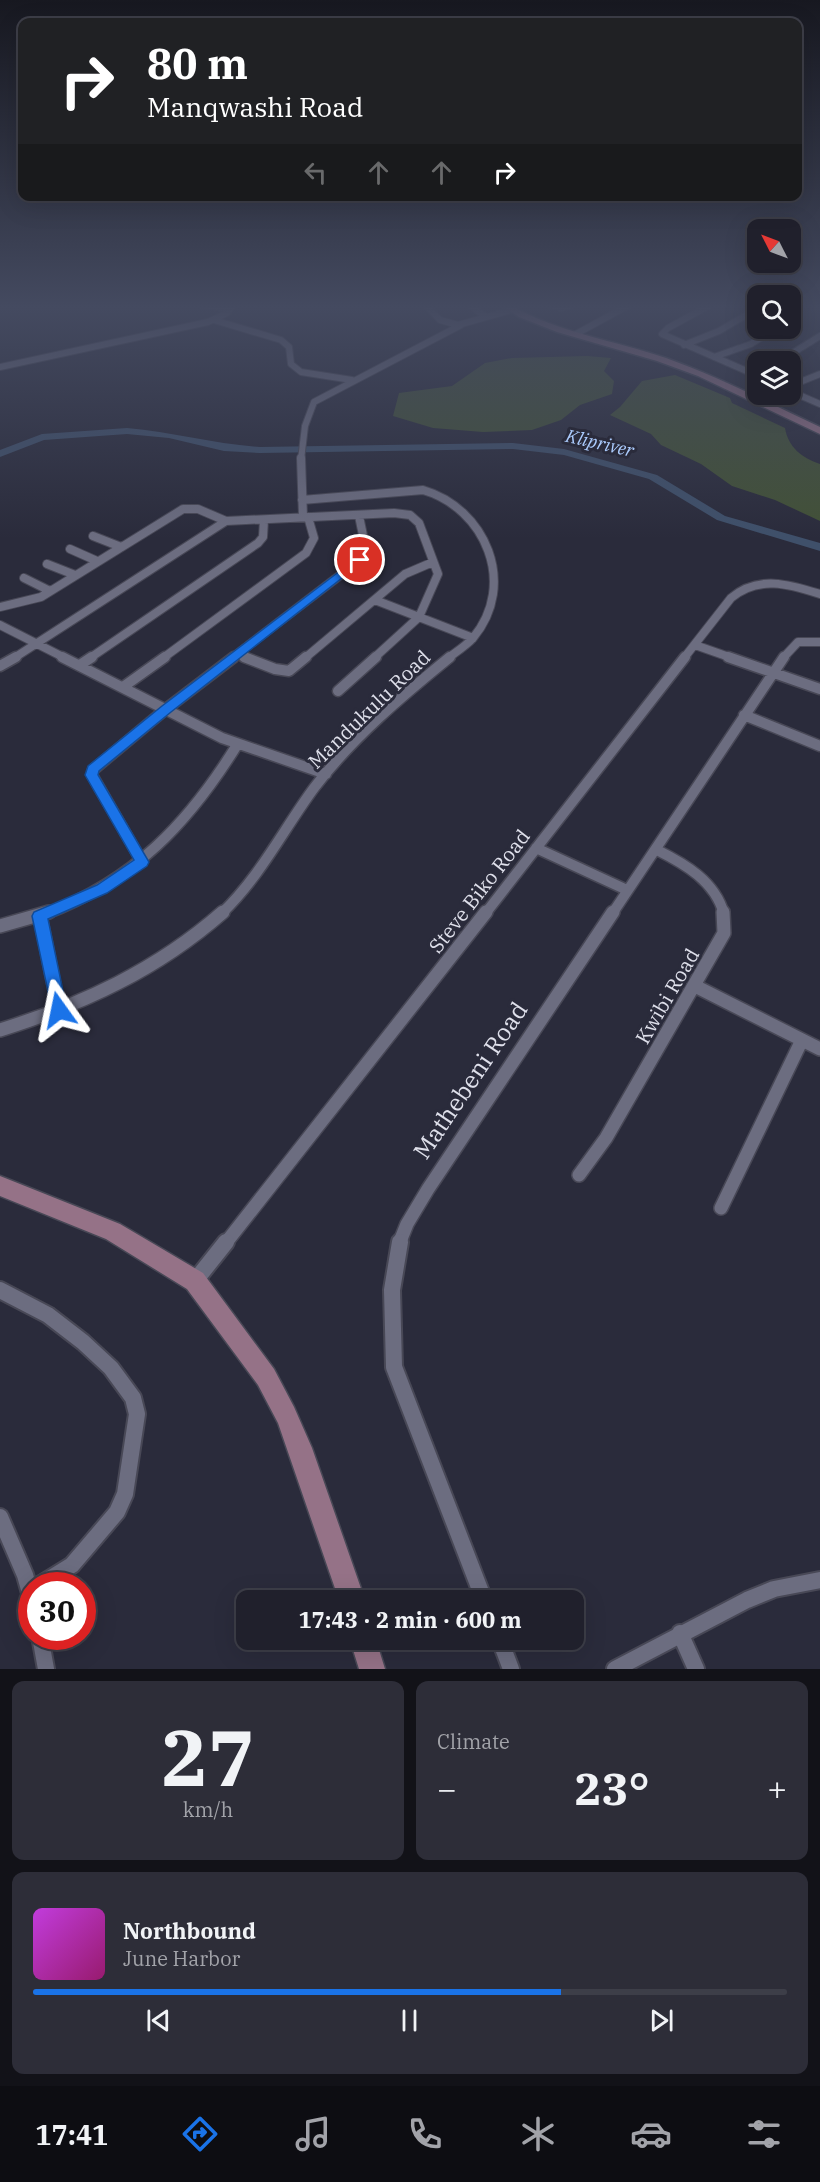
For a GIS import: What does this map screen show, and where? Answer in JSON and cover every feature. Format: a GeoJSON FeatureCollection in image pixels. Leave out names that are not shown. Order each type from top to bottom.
{"type":"FeatureCollection","features":[{"type":"Feature","properties":{"kind":"street"},"geometry":{"type":"LineString","coordinates":[[123,687],[306,553],[314,538],[305,517],[302,500],[301,460],[309,409],[314,402],[347,383]]}},
{"type":"Feature","properties":{"kind":"street"},"geometry":{"type":"LineString","coordinates":[[715,383],[747,397]]}},
{"type":"Feature","properties":{"kind":"street"},"geometry":{"type":"LineString","coordinates":[[801,396],[820,404]]}},
{"type":"Feature","properties":{"kind":"street"},"geometry":{"type":"LineString","coordinates":[[764,405],[820,431]]}},
{"type":"Feature","properties":{"kind":"street","name":"Mandukulu Road"},"geometry":{"type":"LineString","coordinates":[[0,1030],[59,1010],[137,975],[220,915],[253,879],[326,774],[397,704],[473,638],[486,614],[494,584],[494,575],[489,553],[480,533],[454,503],[441,495],[423,490],[302,500]]}},
{"type":"Feature","properties":{"kind":"street"},"geometry":{"type":"LineString","coordinates":[[0,607],[35,599],[186,508],[198,509],[226,521],[397,513],[414,517],[438,574],[419,617],[338,692]]}},
{"type":"Feature","properties":{"kind":"street"},"geometry":{"type":"LineString","coordinates":[[142,862],[91,772],[166,709],[364,557],[365,547],[359,516]]}},
{"type":"Feature","properties":{"kind":"street"},"geometry":{"type":"LineString","coordinates":[[80,665],[258,543],[263,537],[264,520]]}},
{"type":"Feature","properties":{"kind":"street"},"geometry":{"type":"LineString","coordinates":[[0,666],[38,644],[226,521]]}},
{"type":"Feature","properties":{"kind":"street"},"geometry":{"type":"LineString","coordinates":[[93,536],[121,547]]}},
{"type":"Feature","properties":{"kind":"street"},"geometry":{"type":"LineString","coordinates":[[70,549],[97,561]]}},
{"type":"Feature","properties":{"kind":"street"},"geometry":{"type":"LineString","coordinates":[[238,654],[275,669],[289,671],[405,574],[433,562]]}},
{"type":"Feature","properties":{"kind":"street"},"geometry":{"type":"LineString","coordinates":[[47,564],[75,575]]}},
{"type":"Feature","properties":{"kind":"street"},"geometry":{"type":"LineString","coordinates":[[24,578],[50,591]]}},
{"type":"Feature","properties":{"kind":"street","name":"Steve Biko Road"},"geometry":{"type":"LineString","coordinates":[[195,1281],[290,1164],[731,598],[749,585],[778,583],[820,594]]}},
{"type":"Feature","properties":{"kind":"street"},"geometry":{"type":"LineString","coordinates":[[375,600],[473,638]]}},
{"type":"Feature","properties":{"kind":"street"},"geometry":{"type":"LineString","coordinates":[[0,625],[237,745],[326,774]]}},
{"type":"Feature","properties":{"kind":"street","name":"Mathebeni Road"},"geometry":{"type":"LineString","coordinates":[[480,1590],[394,1367],[390,1335],[397,1248],[414,1212],[428,1190],[792,645],[802,641],[820,642]]}},
{"type":"Feature","properties":{"kind":"street"},"geometry":{"type":"LineString","coordinates":[[695,645],[820,689]]}},
{"type":"Feature","properties":{"kind":"street"},"geometry":{"type":"LineString","coordinates":[[744,715],[820,746]]}},
{"type":"Feature","properties":{"kind":"street"},"geometry":{"type":"LineString","coordinates":[[0,926],[40,916],[102,889],[142,862],[190,813],[237,745]]}},
{"type":"Feature","properties":{"kind":"street"},"geometry":{"type":"LineString","coordinates":[[536,848],[627,890]]}},
{"type":"Feature","properties":{"kind":"street","name":"Kwibi Road"},"geometry":{"type":"LineString","coordinates":[[579,1174],[606,1138],[722,940],[725,916],[720,902],[706,880],[657,850]]}},
{"type":"Feature","properties":{"kind":"street"},"geometry":{"type":"LineString","coordinates":[[40,916],[59,1010]]}},
{"type":"Feature","properties":{"kind":"street"},"geometry":{"type":"LineString","coordinates":[[695,986],[820,1049]]}},
{"type":"Feature","properties":{"kind":"street"},"geometry":{"type":"LineString","coordinates":[[721,1208],[802,1040]]}},
{"type":"Feature","properties":{"kind":"street"},"geometry":{"type":"LineString","coordinates":[[0,1186],[113,1231],[195,1281],[266,1377],[286,1415],[308,1470],[349,1590]]}},
{"type":"Feature","properties":{"kind":"street"},"geometry":{"type":"LineString","coordinates":[[0,1290],[48,1315],[83,1342],[111,1368],[133,1398],[137,1414],[125,1494],[117,1512],[72,1565],[62,1572]]}},
{"type":"Feature","properties":{"kind":"street"},"geometry":{"type":"LineString","coordinates":[[0,1517],[24,1572]]}},
{"type":"Feature","properties":{"kind":"street"},"geometry":{"type":"LineString","coordinates":[[615,1669],[680,1633],[761,1594],[820,1580]]}},
{"type":"Feature","properties":{"kind":"street"},"geometry":{"type":"LineString","coordinates":[[680,1633],[696,1669]]}},
{"type":"Feature","properties":{"kind":"street"},"geometry":{"type":"LineString","coordinates":[[43,1650],[46,1669]]}},
{"type":"Feature","properties":{"kind":"street"},"geometry":{"type":"LineString","coordinates":[[366,1650],[372,1669]]}},
{"type":"Feature","properties":{"kind":"street"},"geometry":{"type":"LineString","coordinates":[[504,1650],[511,1669]]}},
{"type":"Feature","properties":{"kind":"green space"},"geometry":{"type":"Polygon","coordinates":[[[456,383],[614,383],[612,394],[580,405],[561,420],[532,430],[483,432],[433,428],[393,416],[399,393],[452,386],[456,383]]]}},
{"type":"Feature","properties":{"kind":"green space"},"geometry":{"type":"Polygon","coordinates":[[[640,383],[694,383],[730,398],[732,403],[785,428],[789,441],[797,451],[807,459],[820,464],[820,521],[775,500],[732,486],[701,464],[661,445],[651,434],[610,415],[640,383]]]}},
{"type":"Feature","properties":{"kind":"waterway","name":"Klipriver"},"geometry":{"type":"LineString","coordinates":[[0,454],[42,437],[127,431],[169,435],[224,448],[260,450],[513,446],[564,452],[653,477],[721,518],[820,547]]}},
{"type":"Feature","properties":{"kind":"route"},"geometry":{"type":"LineString","coordinates":[[59,1010],[40,916],[102,889],[142,862],[92,775],[94,767],[360,560]]}}]}
